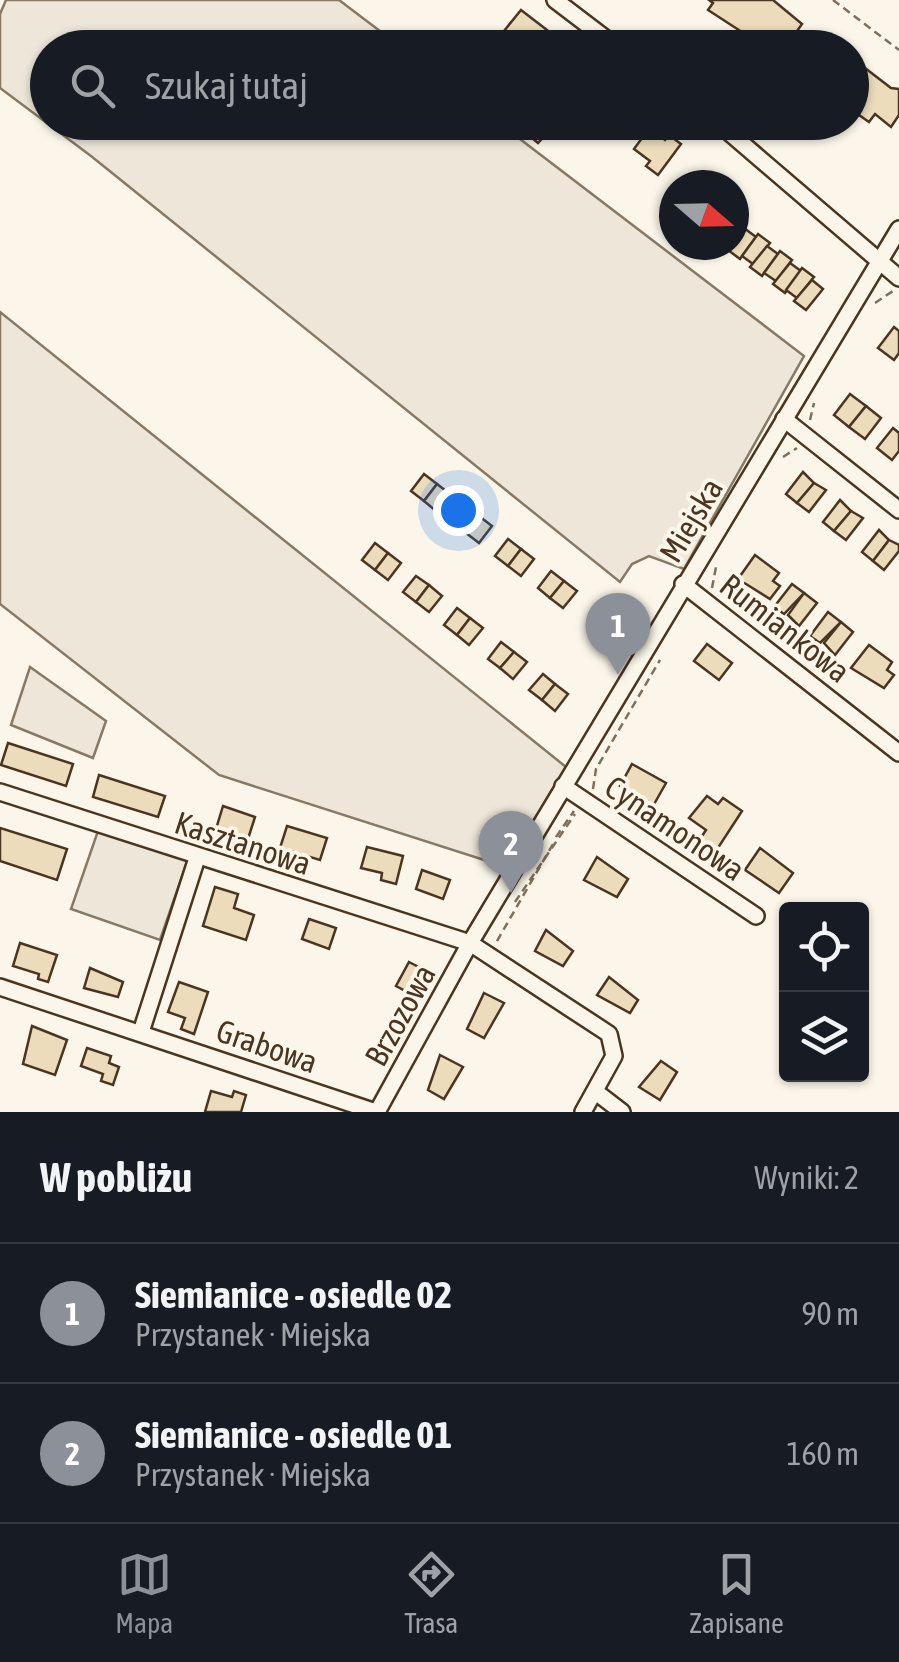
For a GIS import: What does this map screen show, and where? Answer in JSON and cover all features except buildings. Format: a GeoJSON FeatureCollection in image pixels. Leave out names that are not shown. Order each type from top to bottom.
{"type":"FeatureCollection","features":[{"type":"Feature","properties":{"kind":"street"},"geometry":{"type":"LineString","coordinates":[[555,0],[594,30]]}},
{"type":"Feature","properties":{"kind":"street"},"geometry":{"type":"LineString","coordinates":[[738,140],[879,262],[897,284]]}},
{"type":"Feature","properties":{"kind":"street","name":"Miejska"},"geometry":{"type":"LineString","coordinates":[[470,943],[899,229]]}},
{"type":"Feature","properties":{"kind":"street"},"geometry":{"type":"LineString","coordinates":[[784,419],[899,510]]}},
{"type":"Feature","properties":{"kind":"street","name":"Rumiankowa"},"geometry":{"type":"LineString","coordinates":[[684,584],[899,752]]}},
{"type":"Feature","properties":{"kind":"street","name":"Cynamonowa"},"geometry":{"type":"LineString","coordinates":[[563,786],[756,916]]}},
{"type":"Feature","properties":{"kind":"street","name":"Kasztanowa"},"geometry":{"type":"LineString","coordinates":[[0,792],[470,943],[608,1034],[614,1056],[583,1112]]}},
{"type":"Feature","properties":{"kind":"street"},"geometry":{"type":"LineString","coordinates":[[141,1032],[197,858]]}},
{"type":"Feature","properties":{"kind":"street","name":"Brzozowa"},"geometry":{"type":"LineString","coordinates":[[377,1112],[470,943]]}},
{"type":"Feature","properties":{"kind":"street","name":"Grabowa"},"geometry":{"type":"LineString","coordinates":[[0,987],[377,1112]]}},
{"type":"Feature","properties":{"kind":"street"},"geometry":{"type":"LineString","coordinates":[[596,1092],[622,1112]]}},
{"type":"Feature","properties":{"kind":"path"},"geometry":{"type":"LineString","coordinates":[[833,0],[899,50]]}},
{"type":"Feature","properties":{"kind":"path"},"geometry":{"type":"LineString","coordinates":[[897,284],[899,298]]}},
{"type":"Feature","properties":{"kind":"path"},"geometry":{"type":"LineString","coordinates":[[868,312],[897,284]]}},
{"type":"Feature","properties":{"kind":"path"},"geometry":{"type":"LineString","coordinates":[[781,458],[800,446],[806,436],[815,401]]}},
{"type":"Feature","properties":{"kind":"path"},"geometry":{"type":"LineString","coordinates":[[708,603],[718,564]]}},
{"type":"Feature","properties":{"kind":"path"},"geometry":{"type":"LineString","coordinates":[[489,956],[497,930],[549,847],[588,802],[596,769],[665,652]]}},
{"type":"Feature","properties":{"kind":"shaded area"},"geometry":{"type":"Polygon","coordinates":[[[6,0],[339,0],[379,30],[30,30],[30,110],[0,88],[0,14],[6,0]]]}},
{"type":"Feature","properties":{"kind":"shaded area"},"geometry":{"type":"Polygon","coordinates":[[[70,140],[521,140],[659,245],[659,260],[678,260],[804,356],[684,569],[649,556],[632,564],[620,582],[70,140]]]}},
{"type":"Feature","properties":{"kind":"shaded area"},"geometry":{"type":"Polygon","coordinates":[[[0,312],[566,767],[506,867],[219,775],[0,604],[0,312]]]}},
{"type":"Feature","properties":{"kind":"shaded area"},"geometry":{"type":"Polygon","coordinates":[[[30,667],[106,721],[93,758],[11,725],[30,667]]]}},
{"type":"Feature","properties":{"kind":"shaded area"},"geometry":{"type":"Polygon","coordinates":[[[99,828],[188,859],[160,940],[71,909],[99,828]]]}},
{"type":"Feature","properties":{"kind":"place","name":"Siemianice - osiedle 02"},"geometry":{"type":"Point","coordinates":[618,675]}},
{"type":"Feature","properties":{"kind":"place","name":"Siemianice - osiedle 01"},"geometry":{"type":"Point","coordinates":[511,893]}}]}
